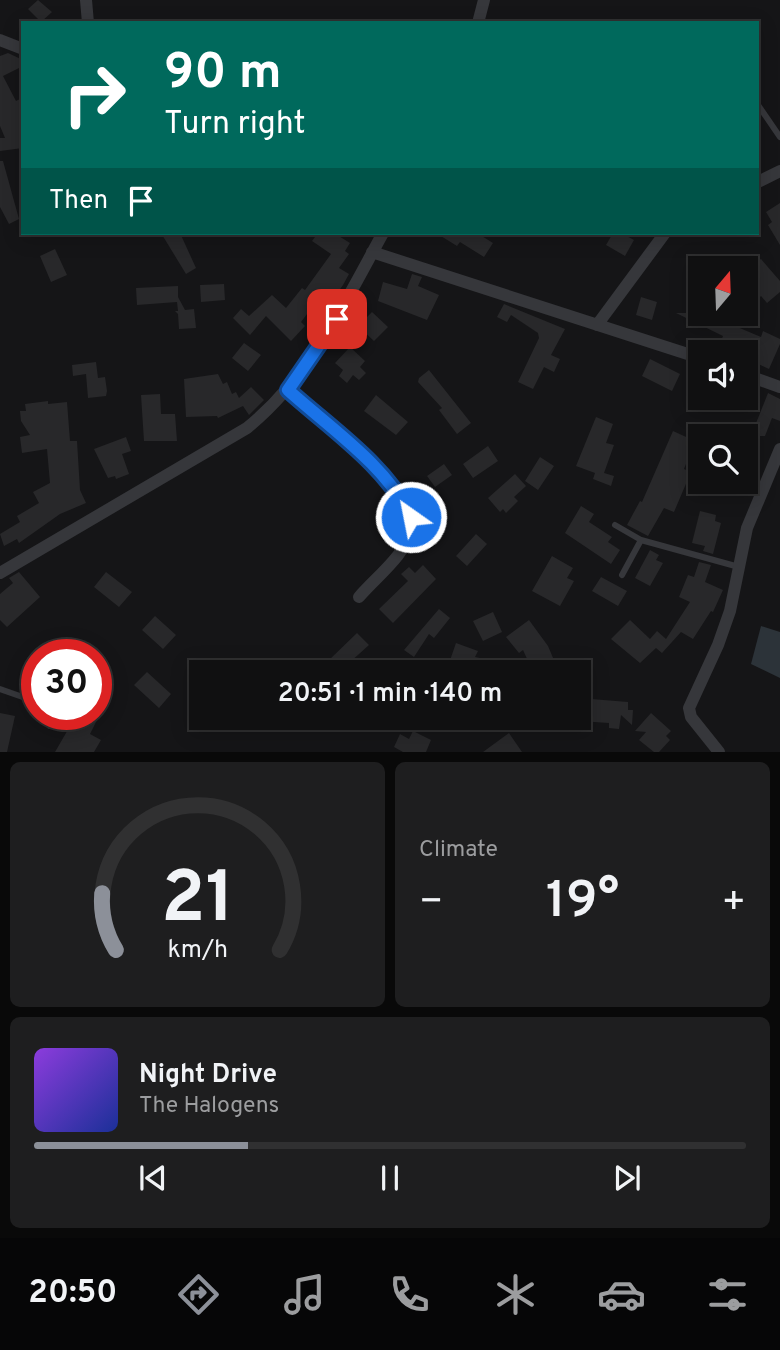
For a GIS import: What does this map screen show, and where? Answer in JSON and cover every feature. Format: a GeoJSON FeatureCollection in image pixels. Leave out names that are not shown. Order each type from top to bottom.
{"type":"FeatureCollection","features":[{"type":"Feature","properties":{"kind":"street"},"geometry":{"type":"LineString","coordinates":[[86,0],[88,21]]}},
{"type":"Feature","properties":{"kind":"street"},"geometry":{"type":"LineString","coordinates":[[479,21],[484,0]]}},
{"type":"Feature","properties":{"kind":"street"},"geometry":{"type":"LineString","coordinates":[[0,40],[21,48]]}},
{"type":"Feature","properties":{"kind":"street"},"geometry":{"type":"LineString","coordinates":[[759,182],[780,171]]}},
{"type":"Feature","properties":{"kind":"street"},"geometry":{"type":"LineString","coordinates":[[0,573],[247,428],[276,405],[337,319],[382,235]]}},
{"type":"Feature","properties":{"kind":"street"},"geometry":{"type":"LineString","coordinates":[[597,325],[664,235]]}},
{"type":"Feature","properties":{"kind":"street"},"geometry":{"type":"LineString","coordinates":[[372,253],[688,354]]}},
{"type":"Feature","properties":{"kind":"street"},"geometry":{"type":"LineString","coordinates":[[758,379],[780,387]]}},
{"type":"Feature","properties":{"kind":"street"},"geometry":{"type":"LineString","coordinates":[[288,390],[372,466],[393,488],[411,517],[411,530],[403,547],[359,597]]}},
{"type":"Feature","properties":{"kind":"street"},"geometry":{"type":"LineString","coordinates":[[719,751],[691,718],[689,708],[718,645],[730,611],[747,528],[780,449]]}},
{"type":"Feature","properties":{"kind":"lane"},"geometry":{"type":"LineString","coordinates":[[759,106],[780,137]]}},
{"type":"Feature","properties":{"kind":"lane"},"geometry":{"type":"LineString","coordinates":[[614,525],[641,540],[739,567]]}},
{"type":"Feature","properties":{"kind":"lane"},"geometry":{"type":"LineString","coordinates":[[622,575],[641,540]]}},
{"type":"Feature","properties":{"kind":"lane"},"geometry":{"type":"LineString","coordinates":[[0,689],[21,696]]}},
{"type":"Feature","properties":{"kind":"shaded area"},"geometry":{"type":"Polygon","coordinates":[[[761,626],[780,632],[780,678],[751,664],[761,626]]]}},
{"type":"Feature","properties":{"kind":"building"},"geometry":{"type":"Polygon","coordinates":[[[38,0],[52,12],[40,21],[28,9],[38,0]]]}},
{"type":"Feature","properties":{"kind":"building"},"geometry":{"type":"Polygon","coordinates":[[[8,53],[21,59],[19,68],[3,76],[16,101],[20,99],[21,101],[21,148],[0,151],[0,138],[5,138],[0,126],[0,56],[8,53]]]}},
{"type":"Feature","properties":{"kind":"building"},"geometry":{"type":"Polygon","coordinates":[[[0,161],[3,161],[19,219],[9,224],[0,207],[0,161]]]}},
{"type":"Feature","properties":{"kind":"building"},"geometry":{"type":"Polygon","coordinates":[[[780,203],[780,245],[768,225],[772,222],[766,212],[780,203]]]}},
{"type":"Feature","properties":{"kind":"building"},"geometry":{"type":"Polygon","coordinates":[[[162,235],[181,235],[196,268],[186,274],[162,235]]]}},
{"type":"Feature","properties":{"kind":"building"},"geometry":{"type":"Polygon","coordinates":[[[316,235],[337,235],[350,243],[345,251],[349,254],[339,268],[349,274],[343,285],[334,298],[329,294],[324,300],[320,297],[301,322],[305,326],[291,341],[266,316],[250,335],[233,318],[241,309],[249,316],[272,295],[286,308],[302,288],[305,290],[331,254],[312,241],[316,235]]]}},
{"type":"Feature","properties":{"kind":"building"},"geometry":{"type":"Polygon","coordinates":[[[439,235],[480,235],[493,243],[484,257],[460,242],[457,246],[439,235]]]}},
{"type":"Feature","properties":{"kind":"building"},"geometry":{"type":"Polygon","coordinates":[[[612,235],[625,235],[634,240],[625,256],[606,245],[612,235]]]}},
{"type":"Feature","properties":{"kind":"building"},"geometry":{"type":"Polygon","coordinates":[[[55,249],[67,275],[51,282],[40,256],[55,249]]]}},
{"type":"Feature","properties":{"kind":"building"},"geometry":{"type":"Polygon","coordinates":[[[761,259],[780,281],[780,292],[767,303],[761,296],[758,299],[758,260],[761,259]]]}},
{"type":"Feature","properties":{"kind":"building"},"geometry":{"type":"Polygon","coordinates":[[[412,274],[422,277],[418,286],[439,295],[427,320],[378,301],[383,282],[407,289],[412,274]]]}},
{"type":"Feature","properties":{"kind":"building"},"geometry":{"type":"Polygon","coordinates":[[[224,284],[225,300],[201,302],[200,285],[224,284]]]}},
{"type":"Feature","properties":{"kind":"building"},"geometry":{"type":"Polygon","coordinates":[[[178,286],[178,297],[185,310],[194,309],[196,328],[179,329],[178,314],[175,311],[178,311],[177,302],[137,305],[136,288],[178,286]]]}},
{"type":"Feature","properties":{"kind":"building"},"geometry":{"type":"Polygon","coordinates":[[[641,297],[657,302],[652,320],[636,315],[641,297]]]}},
{"type":"Feature","properties":{"kind":"building"},"geometry":{"type":"Polygon","coordinates":[[[504,304],[565,329],[551,355],[560,359],[554,372],[544,367],[533,389],[518,382],[539,338],[538,333],[511,315],[507,322],[497,317],[504,304]]]}},
{"type":"Feature","properties":{"kind":"building"},"geometry":{"type":"Polygon","coordinates":[[[372,312],[388,327],[374,341],[358,326],[372,312]]]}},
{"type":"Feature","properties":{"kind":"building"},"geometry":{"type":"Polygon","coordinates":[[[676,313],[688,313],[688,319],[676,313]]]}},
{"type":"Feature","properties":{"kind":"building"},"geometry":{"type":"Polygon","coordinates":[[[703,326],[735,326],[761,337],[763,331],[780,339],[780,344],[769,369],[758,364],[758,340],[721,340],[723,336],[703,326]]]}},
{"type":"Feature","properties":{"kind":"building"},"geometry":{"type":"Polygon","coordinates":[[[244,343],[261,355],[248,371],[232,358],[244,343]]]}},
{"type":"Feature","properties":{"kind":"building"},"geometry":{"type":"Polygon","coordinates":[[[350,347],[365,361],[360,367],[366,373],[359,380],[353,375],[347,383],[339,376],[343,370],[335,363],[350,347]]]}},
{"type":"Feature","properties":{"kind":"building"},"geometry":{"type":"Polygon","coordinates":[[[650,359],[680,374],[672,391],[642,376],[650,359]]]}},
{"type":"Feature","properties":{"kind":"building"},"geometry":{"type":"Polygon","coordinates":[[[96,362],[98,378],[105,377],[106,396],[88,398],[86,374],[73,376],[72,365],[96,362]]]}},
{"type":"Feature","properties":{"kind":"building"},"geometry":{"type":"Polygon","coordinates":[[[429,370],[471,423],[457,434],[439,410],[442,408],[418,382],[429,370]]]}},
{"type":"Feature","properties":{"kind":"building"},"geometry":{"type":"Polygon","coordinates":[[[218,374],[223,384],[227,382],[232,394],[236,392],[239,398],[251,387],[264,400],[249,415],[243,406],[218,418],[186,417],[184,379],[218,374]]]}},
{"type":"Feature","properties":{"kind":"building"},"geometry":{"type":"Polygon","coordinates":[[[768,393],[780,399],[780,421],[772,418],[765,436],[758,436],[758,424],[756,424],[768,393]]]}},
{"type":"Feature","properties":{"kind":"building"},"geometry":{"type":"Polygon","coordinates":[[[160,394],[161,414],[175,414],[177,441],[144,441],[141,395],[160,394]]]}},
{"type":"Feature","properties":{"kind":"building"},"geometry":{"type":"Polygon","coordinates":[[[376,395],[408,422],[396,435],[364,411],[376,395]]]}},
{"type":"Feature","properties":{"kind":"building"},"geometry":{"type":"Polygon","coordinates":[[[48,401],[48,404],[67,402],[70,441],[77,441],[80,490],[86,503],[60,514],[19,543],[17,539],[4,546],[0,534],[20,522],[17,516],[39,503],[33,492],[50,483],[47,449],[22,453],[20,437],[30,435],[21,421],[20,411],[26,411],[25,404],[48,401]]]}},
{"type":"Feature","properties":{"kind":"building"},"geometry":{"type":"Polygon","coordinates":[[[596,417],[613,424],[606,443],[614,445],[604,473],[614,476],[611,486],[593,479],[595,473],[576,466],[596,417]]]}},
{"type":"Feature","properties":{"kind":"building"},"geometry":{"type":"Polygon","coordinates":[[[673,431],[688,438],[688,459],[684,469],[688,471],[688,479],[674,512],[664,508],[648,536],[627,525],[640,501],[642,502],[673,431]]]}},
{"type":"Feature","properties":{"kind":"building"},"geometry":{"type":"Polygon","coordinates":[[[126,437],[131,451],[122,454],[129,474],[116,479],[115,476],[108,478],[94,449],[126,437]]]}},
{"type":"Feature","properties":{"kind":"building"},"geometry":{"type":"Polygon","coordinates":[[[488,446],[498,461],[473,478],[463,464],[488,446]]]}},
{"type":"Feature","properties":{"kind":"building"},"geometry":{"type":"Polygon","coordinates":[[[540,457],[554,466],[538,490],[525,481],[540,457]]]}},
{"type":"Feature","properties":{"kind":"building"},"geometry":{"type":"Polygon","coordinates":[[[444,464],[452,475],[435,487],[427,476],[444,464]]]}},
{"type":"Feature","properties":{"kind":"building"},"geometry":{"type":"Polygon","coordinates":[[[515,474],[526,486],[514,497],[518,501],[506,513],[503,509],[500,512],[488,498],[515,474]]]}},
{"type":"Feature","properties":{"kind":"building"},"geometry":{"type":"Polygon","coordinates":[[[581,506],[594,514],[589,522],[612,537],[608,542],[620,550],[611,564],[565,533],[581,506]]]}},
{"type":"Feature","properties":{"kind":"building"},"geometry":{"type":"Polygon","coordinates":[[[700,511],[716,515],[715,521],[721,523],[713,554],[703,551],[705,546],[692,543],[700,511]]]}},
{"type":"Feature","properties":{"kind":"building"},"geometry":{"type":"Polygon","coordinates":[[[476,534],[487,544],[467,566],[456,556],[476,534]]]}},
{"type":"Feature","properties":{"kind":"building"},"geometry":{"type":"Polygon","coordinates":[[[650,550],[659,555],[656,560],[663,563],[650,586],[635,578],[650,550]]]}},
{"type":"Feature","properties":{"kind":"building"},"geometry":{"type":"Polygon","coordinates":[[[552,556],[573,568],[567,578],[574,581],[560,606],[532,591],[552,556]]]}},
{"type":"Feature","properties":{"kind":"building"},"geometry":{"type":"Polygon","coordinates":[[[699,562],[711,565],[705,582],[723,590],[713,612],[711,611],[693,639],[681,632],[662,653],[656,648],[640,663],[611,639],[630,620],[650,639],[657,631],[666,639],[690,602],[679,597],[688,575],[694,577],[699,562]]]}},
{"type":"Feature","properties":{"kind":"building"},"geometry":{"type":"Polygon","coordinates":[[[423,565],[436,579],[393,623],[379,609],[408,581],[401,574],[409,567],[415,573],[423,565]]]}},
{"type":"Feature","properties":{"kind":"building"},"geometry":{"type":"Polygon","coordinates":[[[19,572],[40,597],[7,627],[0,620],[0,594],[13,583],[9,578],[19,572]]]}},
{"type":"Feature","properties":{"kind":"building"},"geometry":{"type":"Polygon","coordinates":[[[106,572],[132,592],[119,607],[94,587],[106,572]]]}},
{"type":"Feature","properties":{"kind":"building"},"geometry":{"type":"Polygon","coordinates":[[[601,577],[627,591],[618,606],[592,591],[601,577]]]}},
{"type":"Feature","properties":{"kind":"building"},"geometry":{"type":"Polygon","coordinates":[[[439,609],[450,618],[434,638],[429,634],[414,657],[404,650],[439,609]]]}},
{"type":"Feature","properties":{"kind":"building"},"geometry":{"type":"Polygon","coordinates":[[[493,612],[502,632],[483,641],[473,621],[493,612]]]}},
{"type":"Feature","properties":{"kind":"building"},"geometry":{"type":"Polygon","coordinates":[[[155,616],[176,635],[163,649],[142,630],[155,616]]]}},
{"type":"Feature","properties":{"kind":"building"},"geometry":{"type":"Polygon","coordinates":[[[529,620],[548,646],[554,660],[528,660],[523,650],[519,653],[506,637],[529,620]]]}},
{"type":"Feature","properties":{"kind":"building"},"geometry":{"type":"Polygon","coordinates":[[[357,633],[369,645],[352,660],[329,660],[357,633]]]}},
{"type":"Feature","properties":{"kind":"building"},"geometry":{"type":"Polygon","coordinates":[[[456,643],[478,651],[475,657],[480,658],[479,660],[450,660],[456,643]]]}},
{"type":"Feature","properties":{"kind":"building"},"geometry":{"type":"Polygon","coordinates":[[[147,672],[171,694],[159,708],[134,685],[147,672]]]}},
{"type":"Feature","properties":{"kind":"building"},"geometry":{"type":"Polygon","coordinates":[[[591,699],[628,702],[628,710],[633,710],[632,725],[621,715],[619,729],[609,728],[609,723],[591,722],[591,699]]]}},
{"type":"Feature","properties":{"kind":"building"},"geometry":{"type":"Polygon","coordinates":[[[0,713],[15,716],[7,752],[0,752],[0,713]]]}},
{"type":"Feature","properties":{"kind":"building"},"geometry":{"type":"Polygon","coordinates":[[[651,713],[671,731],[666,736],[670,740],[659,752],[654,752],[639,740],[646,732],[635,731],[651,713]]]}},
{"type":"Feature","properties":{"kind":"building"},"geometry":{"type":"Polygon","coordinates":[[[68,730],[92,730],[90,734],[101,740],[94,752],[55,752],[68,730]]]}},
{"type":"Feature","properties":{"kind":"building"},"geometry":{"type":"Polygon","coordinates":[[[413,731],[431,740],[426,752],[403,752],[394,747],[400,734],[409,739],[413,731]]]}},
{"type":"Feature","properties":{"kind":"building"},"geometry":{"type":"Polygon","coordinates":[[[509,733],[522,752],[483,752],[498,741],[509,733]]]}},
{"type":"Feature","properties":{"kind":"route"},"geometry":{"type":"LineString","coordinates":[[337,319],[288,390],[372,466],[393,488],[411,517]]}}]}
